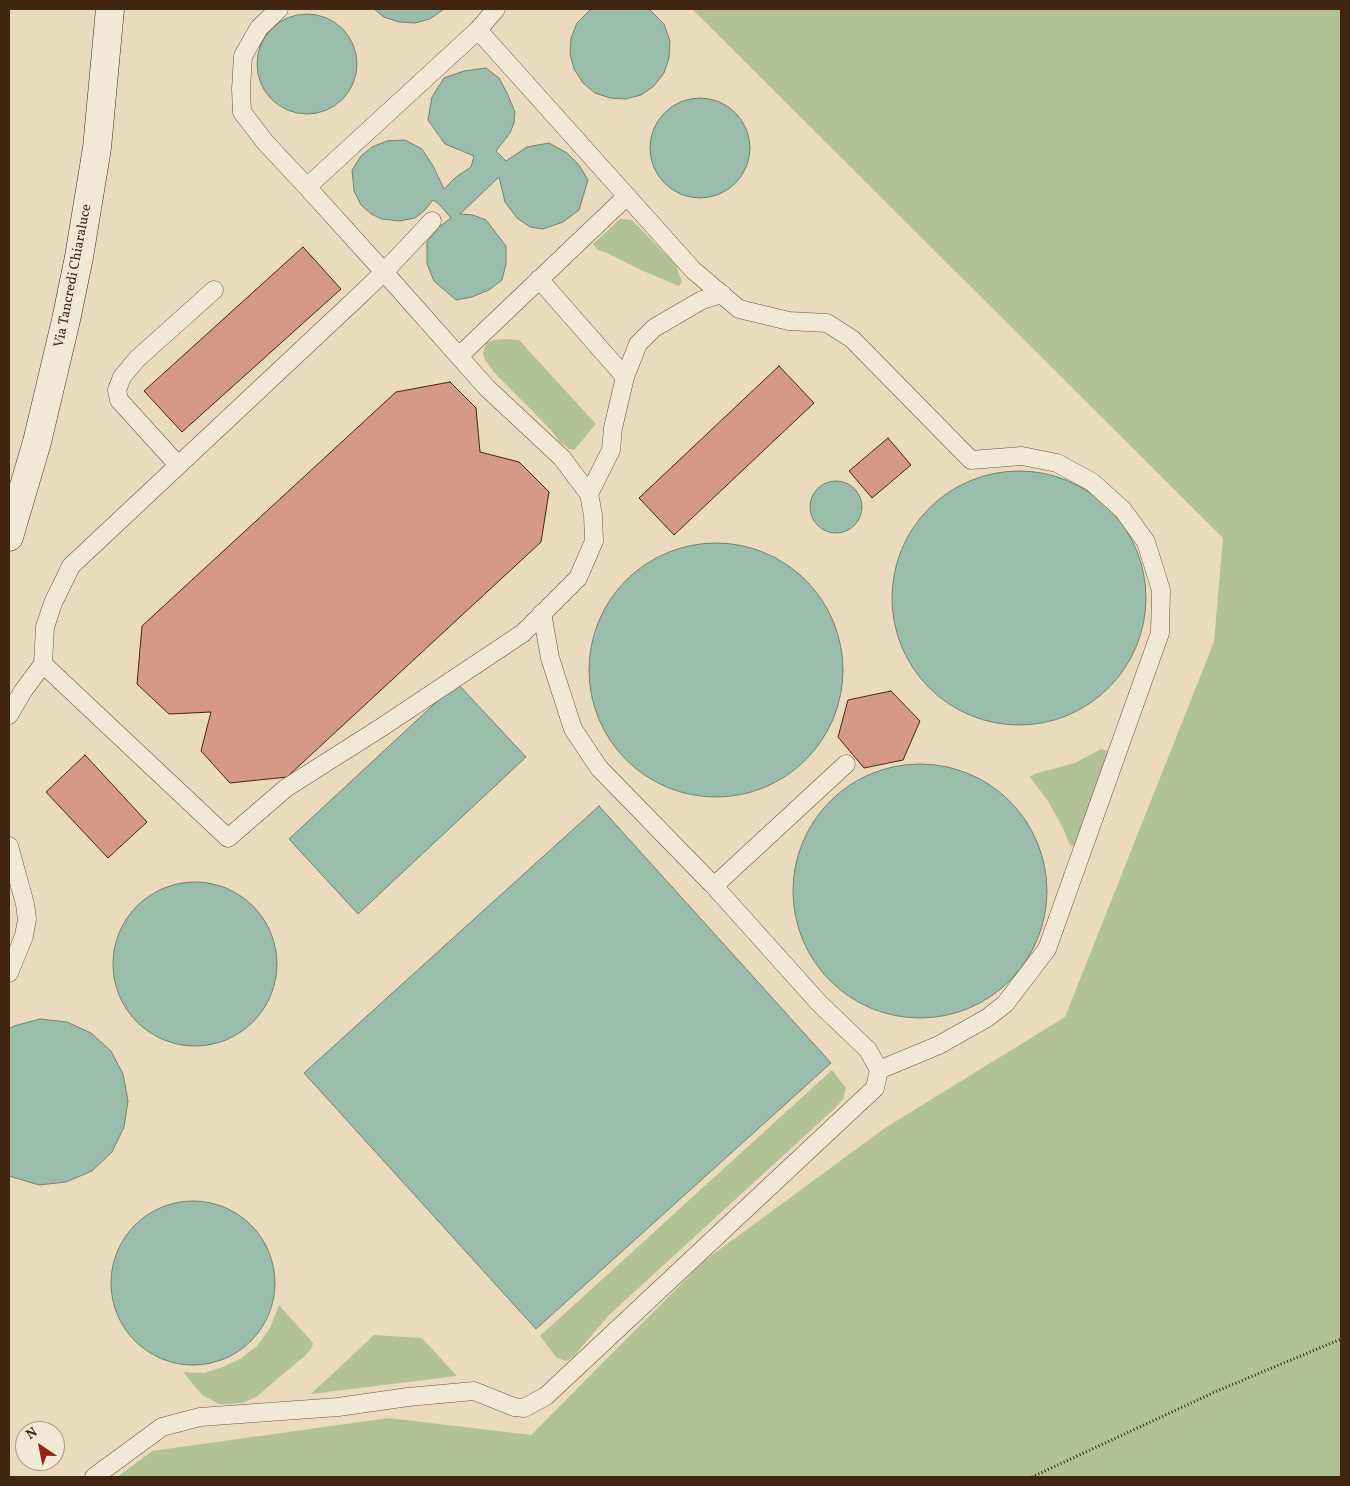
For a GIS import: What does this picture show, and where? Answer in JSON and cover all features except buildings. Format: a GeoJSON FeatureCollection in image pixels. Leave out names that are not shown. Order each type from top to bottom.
{"type":"FeatureCollection","features":[{"type":"Feature","properties":{"kind":"street","name":"Via Tancredi Chiaraluce"},"geometry":{"type":"LineString","coordinates":[[9,537],[37,442],[64,330],[79,257],[97,148],[110,9]]}},
{"type":"Feature","properties":{"kind":"lane"},"geometry":{"type":"LineString","coordinates":[[43,664],[228,838],[286,788],[523,633],[578,578],[594,541],[594,515],[589,494],[562,458],[487,388],[265,142],[242,112],[243,56],[259,28],[279,9]]}},
{"type":"Feature","properties":{"kind":"lane"},"geometry":{"type":"LineString","coordinates":[[307,187],[478,30],[496,9]]}},
{"type":"Feature","properties":{"kind":"lane"},"geometry":{"type":"LineString","coordinates":[[478,30],[693,270],[739,309],[789,321],[828,323],[852,339],[971,460],[1022,456],[1058,463],[1092,482],[1123,510],[1146,542],[1161,590],[1160,633],[1047,948],[1006,1004],[986,1018],[939,1045],[879,1070]]}},
{"type":"Feature","properties":{"kind":"lane"},"geometry":{"type":"LineString","coordinates":[[459,356],[627,196]]}},
{"type":"Feature","properties":{"kind":"lane"},"geometry":{"type":"LineString","coordinates":[[9,715],[23,691],[43,664],[45,627],[53,603],[71,566],[384,272],[432,221]]}},
{"type":"Feature","properties":{"kind":"lane"},"geometry":{"type":"LineString","coordinates":[[540,279],[625,377]]}},
{"type":"Feature","properties":{"kind":"lane"},"geometry":{"type":"LineString","coordinates":[[178,465],[119,400],[117,390],[122,377],[137,359],[214,290]]}},
{"type":"Feature","properties":{"kind":"lane"},"geometry":{"type":"LineString","coordinates":[[589,494],[611,450],[613,428],[625,377],[638,344],[654,328],[702,300],[722,294]]}},
{"type":"Feature","properties":{"kind":"lane"},"geometry":{"type":"LineString","coordinates":[[94,1477],[162,1428],[200,1417],[338,1407],[408,1397],[474,1391],[514,1407],[524,1408],[546,1396],[875,1088],[879,1070],[868,1050],[819,1002],[714,886],[599,768],[573,729],[550,658],[542,613]]}},
{"type":"Feature","properties":{"kind":"lane"},"geometry":{"type":"LineString","coordinates":[[714,886],[846,764]]}},
{"type":"Feature","properties":{"kind":"lane"},"geometry":{"type":"LineString","coordinates":[[9,846],[25,904],[27,920],[24,936],[9,973]]}},
{"type":"Feature","properties":{"kind":"path"},"geometry":{"type":"LineString","coordinates":[[1032,1477],[1217,1391],[1341,1339]]}},
{"type":"Feature","properties":{"kind":"shaded area"},"geometry":{"type":"Polygon","coordinates":[[[374,9],[444,9],[430,19],[415,23],[399,22],[384,17],[374,9]]]}},
{"type":"Feature","properties":{"kind":"shaded area"},"geometry":{"type":"Polygon","coordinates":[[[591,9],[649,9],[664,24],[670,41],[669,58],[664,73],[654,86],[641,95],[626,99],[610,98],[595,93],[583,83],[574,69],[570,54],[571,38],[577,23],[591,9]]]}},
{"type":"Feature","properties":{"kind":"shaded area"},"geometry":{"type":"Polygon","coordinates":[[[692,9],[1341,9],[1341,1477],[117,1477],[152,1451],[389,1418],[531,1435],[704,1261],[885,1128],[1065,1017],[1214,642],[1223,538],[692,9]]]}},
{"type":"Feature","properties":{"kind":"shaded area"},"geometry":{"type":"Polygon","coordinates":[[[307,14],[326,18],[342,29],[353,45],[357,64],[353,83],[342,99],[326,110],[307,114],[288,110],[272,99],[261,83],[257,64],[261,45],[272,29],[288,18],[307,14]]]}},
{"type":"Feature","properties":{"kind":"shaded area"},"geometry":{"type":"Polygon","coordinates":[[[486,68],[499,78],[515,112],[514,123],[510,133],[496,151],[506,161],[527,147],[549,143],[567,153],[579,165],[588,180],[579,210],[563,222],[543,229],[530,227],[517,218],[505,202],[499,177],[460,214],[473,215],[486,220],[506,246],[506,264],[502,280],[489,290],[472,297],[456,300],[434,281],[427,264],[427,242],[439,227],[451,218],[433,200],[415,218],[400,221],[382,219],[371,214],[361,205],[354,191],[352,170],[361,156],[372,147],[387,141],[405,140],[422,149],[444,189],[456,177],[471,167],[474,156],[445,144],[428,120],[432,97],[444,78],[464,71],[486,68]]]}},
{"type":"Feature","properties":{"kind":"shaded area"},"geometry":{"type":"Polygon","coordinates":[[[700,98],[719,102],[735,113],[746,129],[750,148],[746,167],[735,183],[719,194],[700,198],[681,194],[665,183],[654,167],[650,148],[654,129],[665,113],[681,102],[700,98]]]}},
{"type":"Feature","properties":{"kind":"shaded area"},"geometry":{"type":"Polygon","coordinates":[[[620,219],[632,220],[676,265],[682,282],[679,286],[597,250],[593,244],[620,219]]]}},
{"type":"Feature","properties":{"kind":"shaded area"},"geometry":{"type":"Polygon","coordinates":[[[506,339],[519,340],[596,424],[574,450],[569,449],[560,442],[485,360],[483,353],[486,343],[506,339]]]}},
{"type":"Feature","properties":{"kind":"shaded area"},"geometry":{"type":"Polygon","coordinates":[[[1007,471],[1031,471],[1068,480],[1090,492],[1109,508],[1125,527],[1137,549],[1144,573],[1146,598],[1144,623],[1137,647],[1125,669],[1109,688],[1090,704],[1068,716],[1031,725],[1007,725],[970,716],[948,704],[921,679],[901,647],[897,635],[892,610],[892,586],[901,549],[913,527],[938,500],[970,480],[982,476],[1007,471]]]}},
{"type":"Feature","properties":{"kind":"shaded area"},"geometry":{"type":"Polygon","coordinates":[[[831,481],[841,481],[851,485],[858,492],[862,507],[858,522],[851,529],[841,533],[831,533],[821,529],[814,522],[810,512],[810,502],[814,492],[821,485],[831,481]]]}},
{"type":"Feature","properties":{"kind":"shaded area"},"geometry":{"type":"Polygon","coordinates":[[[704,543],[728,543],[765,552],[787,564],[806,580],[822,599],[834,621],[841,645],[843,670],[841,695],[834,719],[822,741],[806,760],[787,776],[765,788],[728,797],[704,797],[667,788],[645,776],[618,751],[598,719],[594,707],[589,682],[589,658],[598,621],[610,599],[635,572],[667,552],[679,548],[704,543]]]}},
{"type":"Feature","properties":{"kind":"shaded area"},"geometry":{"type":"Polygon","coordinates":[[[457,683],[526,757],[358,914],[289,839],[457,683]]]}},
{"type":"Feature","properties":{"kind":"shaded area"},"geometry":{"type":"Polygon","coordinates":[[[1101,749],[1107,751],[1108,756],[1077,845],[1070,845],[1048,801],[1030,777],[1034,774],[1075,763],[1101,749]]]}},
{"type":"Feature","properties":{"kind":"shaded area"},"geometry":{"type":"Polygon","coordinates":[[[908,764],[932,764],[969,773],[991,785],[1010,801],[1026,820],[1038,842],[1045,866],[1047,891],[1045,916],[1038,940],[1026,962],[1010,981],[991,997],[969,1009],[932,1018],[908,1018],[871,1009],[849,997],[822,972],[802,940],[798,928],[793,903],[793,879],[802,842],[814,820],[839,793],[871,773],[883,769],[908,764]]]}},
{"type":"Feature","properties":{"kind":"shaded area"},"geometry":{"type":"Polygon","coordinates":[[[599,806],[831,1063],[536,1329],[304,1073],[599,806]]]}},
{"type":"Feature","properties":{"kind":"shaded area"},"geometry":{"type":"Polygon","coordinates":[[[203,882],[226,888],[241,896],[253,906],[263,918],[274,940],[277,964],[274,988],[263,1010],[253,1022],[241,1032],[219,1043],[187,1046],[171,1043],[149,1032],[127,1010],[116,988],[113,956],[116,940],[127,918],[149,896],[171,885],[203,882]]]}},
{"type":"Feature","properties":{"kind":"shaded area"},"geometry":{"type":"Polygon","coordinates":[[[40,1019],[67,1022],[91,1033],[111,1051],[123,1074],[128,1101],[124,1127],[112,1152],[92,1171],[66,1182],[39,1185],[9,1176],[9,1029],[40,1019]]]}},
{"type":"Feature","properties":{"kind":"shaded area"},"geometry":{"type":"Polygon","coordinates":[[[832,1070],[846,1088],[843,1099],[833,1110],[609,1315],[573,1357],[567,1361],[557,1358],[540,1336],[832,1070]]]}},
{"type":"Feature","properties":{"kind":"shaded area"},"geometry":{"type":"Polygon","coordinates":[[[201,1201],[224,1207],[239,1215],[251,1225],[261,1237],[272,1259],[275,1283],[272,1307],[261,1329],[251,1341],[239,1351],[217,1362],[185,1365],[169,1362],[147,1351],[125,1329],[114,1307],[111,1275],[114,1259],[125,1237],[147,1215],[169,1204],[201,1201]]]}},
{"type":"Feature","properties":{"kind":"shaded area"},"geometry":{"type":"Polygon","coordinates":[[[279,1305],[313,1343],[307,1354],[256,1397],[245,1402],[219,1404],[202,1395],[183,1372],[204,1373],[240,1359],[257,1346],[270,1328],[279,1305]]]}},
{"type":"Feature","properties":{"kind":"shaded area"},"geometry":{"type":"Polygon","coordinates":[[[374,1335],[422,1338],[457,1376],[311,1394],[374,1335]]]}}]}
